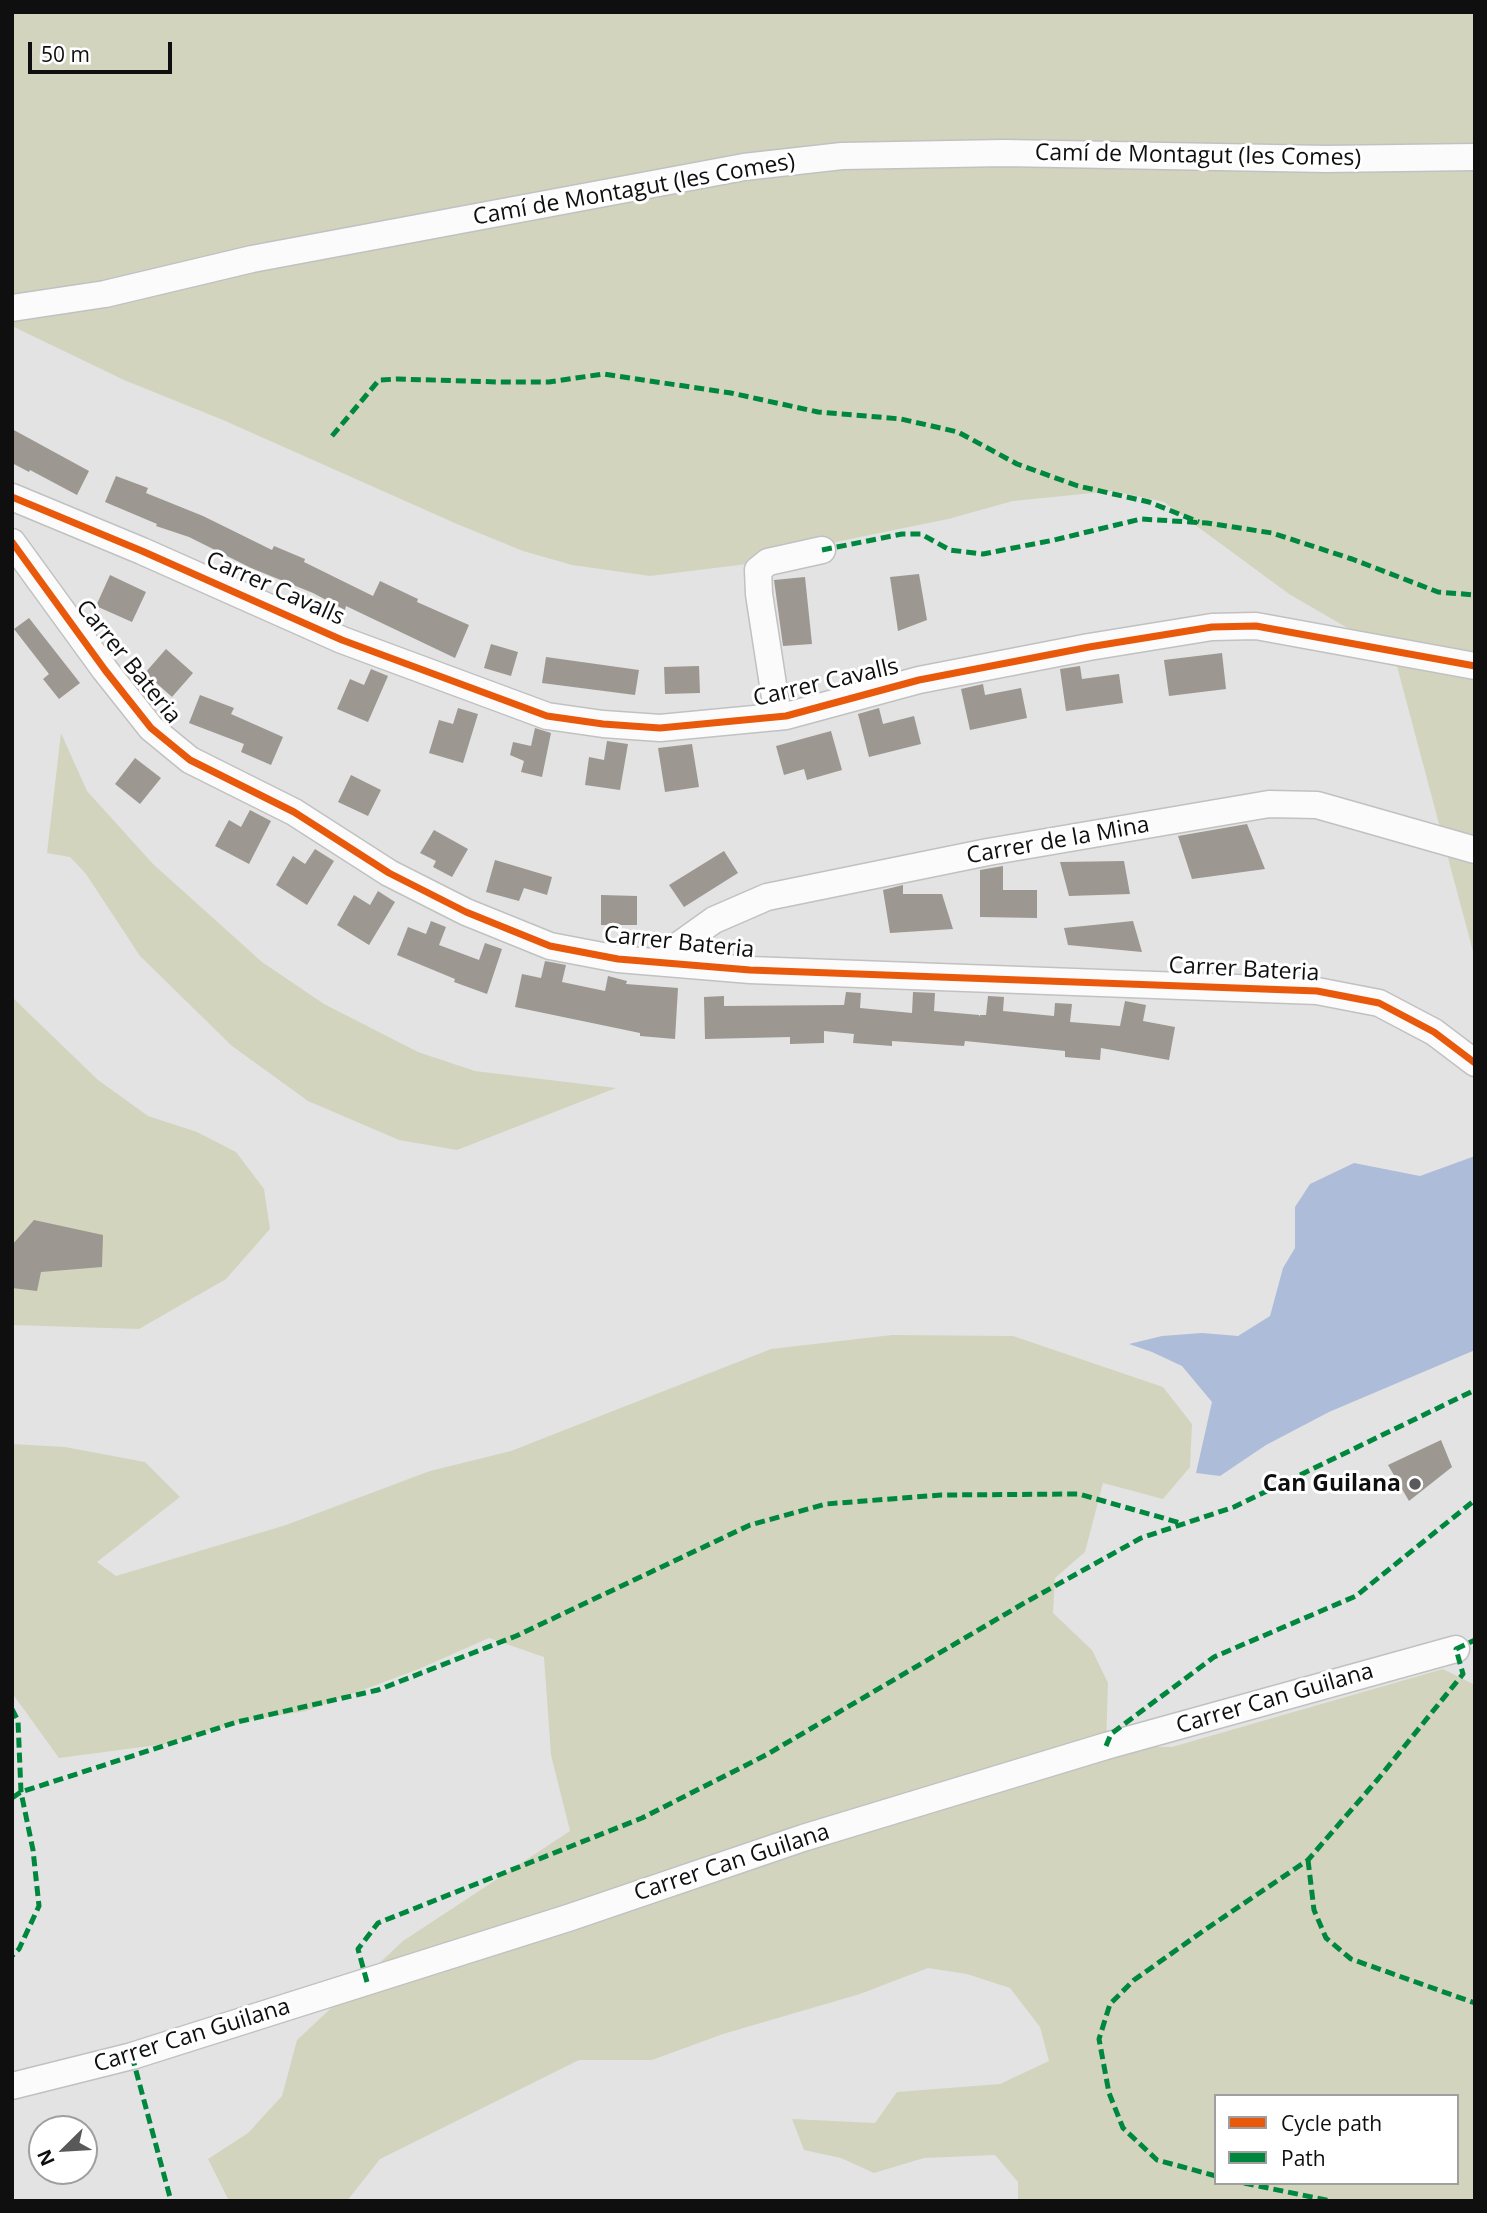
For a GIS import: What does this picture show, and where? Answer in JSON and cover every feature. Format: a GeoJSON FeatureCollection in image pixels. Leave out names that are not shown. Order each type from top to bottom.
{"type":"FeatureCollection","features":[{"type":"Feature","properties":{"kind":"street","name":"Camí de Montagut (les Comes)"},"geometry":{"type":"LineString","coordinates":[[12,308],[105,293],[252,259],[730,169],[842,156],[1004,153],[1326,159],[1475,157]]}},
{"type":"Feature","properties":{"kind":"street","name":"Carrer Cavalls"},"geometry":{"type":"LineString","coordinates":[[12,497],[142,551],[342,640],[547,716],[603,724],[660,728],[778,717],[919,680],[1089,647],[1212,627],[1256,626],[1475,666]]}},
{"type":"Feature","properties":{"kind":"street","name":"Carrer Bateria"},"geometry":{"type":"LineString","coordinates":[[12,542],[105,670],[151,728],[190,760],[294,812],[389,873],[466,912],[550,946],[618,959],[750,970],[1317,991],[1379,1003],[1434,1032],[1475,1063]]}},
{"type":"Feature","properties":{"kind":"street"},"geometry":{"type":"LineString","coordinates":[[778,717],[759,594],[758,570],[768,562],[822,550]]}},
{"type":"Feature","properties":{"kind":"street","name":"Carrer de la Mina"},"geometry":{"type":"LineString","coordinates":[[655,962],[714,920],[767,897],[988,852],[1269,804],[1317,805],[1475,850]]}},
{"type":"Feature","properties":{"kind":"street","name":"Carrer Can Guilana"},"geometry":{"type":"LineString","coordinates":[[12,2086],[145,2052],[568,1918],[803,1839],[1106,1746],[1456,1649]]}},
{"type":"Feature","properties":{"kind":"green space"},"geometry":{"type":"Polygon","coordinates":[[[12,12],[1475,12],[1475,959],[1394,655],[1289,594],[1164,502],[1113,491],[1013,501],[948,519],[821,545],[747,564],[650,576],[572,565],[523,551],[457,524],[223,420],[124,380],[12,326],[12,12]]]}},
{"type":"Feature","properties":{"kind":"green space"},"geometry":{"type":"Polygon","coordinates":[[[61,733],[87,791],[153,864],[262,962],[324,1004],[418,1052],[475,1071],[616,1088],[457,1150],[399,1140],[308,1101],[232,1046],[140,956],[86,874],[70,857],[47,853],[61,733]]]}},
{"type":"Feature","properties":{"kind":"green space"},"geometry":{"type":"Polygon","coordinates":[[[12,997],[98,1080],[148,1116],[197,1132],[236,1152],[264,1189],[270,1229],[226,1279],[139,1329],[12,1325],[12,997]]]}},
{"type":"Feature","properties":{"kind":"green space"},"geometry":{"type":"Polygon","coordinates":[[[892,1335],[1013,1336],[1163,1387],[1192,1424],[1190,1467],[1163,1499],[1103,1483],[1085,1552],[1055,1578],[1053,1613],[1092,1650],[1108,1683],[1106,1746],[1172,1747],[1443,1669],[1475,1685],[1475,2201],[1018,2201],[1018,2182],[995,2155],[924,2158],[874,2173],[841,2158],[804,2150],[792,2119],[875,2123],[897,2092],[1000,2084],[1049,2061],[1040,2027],[1010,1988],[967,1974],[928,1968],[860,1994],[723,2034],[652,2060],[579,2060],[380,2159],[347,2201],[229,2201],[208,2159],[248,2133],[282,2096],[297,2040],[403,1941],[570,1831],[551,1755],[544,1657],[489,1638],[419,1669],[306,1711],[243,1721],[165,1744],[59,1758],[12,1693],[12,1444],[65,1447],[145,1462],[180,1497],[97,1562],[116,1576],[286,1525],[430,1471],[511,1451],[771,1349],[892,1335]]]}},
{"type":"Feature","properties":{"kind":"water"},"geometry":{"type":"Polygon","coordinates":[[[1475,1156],[1475,1350],[1329,1412],[1266,1445],[1220,1476],[1196,1473],[1212,1402],[1182,1366],[1129,1344],[1162,1336],[1202,1333],[1238,1336],[1270,1316],[1283,1268],[1295,1248],[1295,1207],[1310,1184],[1354,1163],[1420,1176],[1475,1156]]]}},
{"type":"Feature","properties":{"kind":"building"},"geometry":{"type":"Polygon","coordinates":[[[12,429],[89,471],[77,495],[12,463],[12,429]]]}},
{"type":"Feature","properties":{"kind":"building"},"geometry":{"type":"Polygon","coordinates":[[[116,476],[148,488],[146,493],[203,516],[272,550],[274,546],[305,559],[304,562],[373,596],[380,581],[418,599],[417,602],[469,625],[455,658],[346,606],[345,610],[189,537],[156,526],[157,524],[105,502],[116,476]]]}},
{"type":"Feature","properties":{"kind":"building"},"geometry":{"type":"Polygon","coordinates":[[[919,574],[927,620],[898,631],[890,577],[919,574]]]}},
{"type":"Feature","properties":{"kind":"building"},"geometry":{"type":"Polygon","coordinates":[[[110,575],[146,592],[132,622],[96,606],[110,575]]]}},
{"type":"Feature","properties":{"kind":"building"},"geometry":{"type":"Polygon","coordinates":[[[805,577],[812,644],[783,646],[774,580],[805,577]]]}},
{"type":"Feature","properties":{"kind":"building"},"geometry":{"type":"Polygon","coordinates":[[[29,618],[80,683],[59,699],[43,679],[49,674],[14,629],[29,618]]]}},
{"type":"Feature","properties":{"kind":"building"},"geometry":{"type":"Polygon","coordinates":[[[491,644],[518,652],[511,676],[484,668],[491,644]]]}},
{"type":"Feature","properties":{"kind":"building"},"geometry":{"type":"Polygon","coordinates":[[[166,649],[193,673],[172,697],[145,673],[166,649]]]}},
{"type":"Feature","properties":{"kind":"building"},"geometry":{"type":"Polygon","coordinates":[[[1222,653],[1226,689],[1169,696],[1164,660],[1222,653]]]}},
{"type":"Feature","properties":{"kind":"building"},"geometry":{"type":"Polygon","coordinates":[[[546,657],[639,670],[635,695],[542,683],[546,657]]]}},
{"type":"Feature","properties":{"kind":"building"},"geometry":{"type":"Polygon","coordinates":[[[699,666],[700,693],[665,694],[664,667],[699,666]]]}},
{"type":"Feature","properties":{"kind":"building"},"geometry":{"type":"Polygon","coordinates":[[[1080,666],[1082,679],[1119,674],[1123,703],[1066,711],[1060,669],[1080,666]]]}},
{"type":"Feature","properties":{"kind":"building"},"geometry":{"type":"Polygon","coordinates":[[[371,669],[388,676],[368,722],[337,709],[350,679],[364,685],[371,669]]]}},
{"type":"Feature","properties":{"kind":"building"},"geometry":{"type":"Polygon","coordinates":[[[983,684],[985,695],[1021,688],[1027,718],[970,730],[961,689],[983,684]]]}},
{"type":"Feature","properties":{"kind":"building"},"geometry":{"type":"Polygon","coordinates":[[[200,695],[234,708],[231,714],[283,737],[271,765],[241,752],[244,744],[189,723],[200,695]]]}},
{"type":"Feature","properties":{"kind":"building"},"geometry":{"type":"Polygon","coordinates":[[[458,708],[478,714],[463,763],[429,753],[439,720],[453,724],[458,708]]]}},
{"type":"Feature","properties":{"kind":"building"},"geometry":{"type":"Polygon","coordinates":[[[879,708],[883,724],[914,716],[921,744],[869,757],[858,714],[879,708]]]}},
{"type":"Feature","properties":{"kind":"building"},"geometry":{"type":"Polygon","coordinates":[[[535,728],[551,733],[542,777],[521,772],[524,761],[510,755],[513,742],[531,746],[535,728]]]}},
{"type":"Feature","properties":{"kind":"building"},"geometry":{"type":"Polygon","coordinates":[[[831,731],[842,770],[807,780],[804,769],[784,775],[776,746],[831,731]]]}},
{"type":"Feature","properties":{"kind":"building"},"geometry":{"type":"Polygon","coordinates":[[[607,741],[628,744],[620,790],[585,785],[589,757],[604,760],[607,741]]]}},
{"type":"Feature","properties":{"kind":"building"},"geometry":{"type":"Polygon","coordinates":[[[692,744],[699,787],[665,792],[658,748],[692,744]]]}},
{"type":"Feature","properties":{"kind":"building"},"geometry":{"type":"Polygon","coordinates":[[[135,758],[161,778],[140,804],[115,784],[135,758]]]}},
{"type":"Feature","properties":{"kind":"building"},"geometry":{"type":"Polygon","coordinates":[[[351,775],[381,790],[368,816],[338,802],[351,775]]]}},
{"type":"Feature","properties":{"kind":"building"},"geometry":{"type":"Polygon","coordinates":[[[250,810],[271,821],[249,864],[215,846],[229,820],[241,827],[250,810]]]}},
{"type":"Feature","properties":{"kind":"building"},"geometry":{"type":"Polygon","coordinates":[[[1247,824],[1265,869],[1192,879],[1178,836],[1247,824]]]}},
{"type":"Feature","properties":{"kind":"building"},"geometry":{"type":"Polygon","coordinates":[[[434,830],[468,849],[452,877],[433,867],[436,861],[420,853],[434,830]]]}},
{"type":"Feature","properties":{"kind":"building"},"geometry":{"type":"Polygon","coordinates":[[[315,849],[334,861],[307,905],[276,885],[293,856],[305,864],[315,849]]]}},
{"type":"Feature","properties":{"kind":"building"},"geometry":{"type":"Polygon","coordinates":[[[724,851],[738,873],[684,907],[669,885],[724,851]]]}},
{"type":"Feature","properties":{"kind":"building"},"geometry":{"type":"Polygon","coordinates":[[[495,860],[552,877],[547,895],[524,888],[519,901],[486,892],[495,860]]]}},
{"type":"Feature","properties":{"kind":"building"},"geometry":{"type":"Polygon","coordinates":[[[1124,861],[1130,894],[1069,896],[1060,862],[1124,861]]]}},
{"type":"Feature","properties":{"kind":"building"},"geometry":{"type":"Polygon","coordinates":[[[1003,866],[1003,890],[1037,890],[1037,918],[980,917],[980,870],[1003,866]]]}},
{"type":"Feature","properties":{"kind":"building"},"geometry":{"type":"Polygon","coordinates":[[[903,885],[903,894],[942,894],[953,929],[890,933],[883,890],[903,885]]]}},
{"type":"Feature","properties":{"kind":"building"},"geometry":{"type":"Polygon","coordinates":[[[378,891],[395,902],[369,945],[337,925],[354,895],[370,905],[378,891]]]}},
{"type":"Feature","properties":{"kind":"building"},"geometry":{"type":"Polygon","coordinates":[[[601,895],[637,896],[637,925],[601,925],[601,895]]]}},
{"type":"Feature","properties":{"kind":"building"},"geometry":{"type":"Polygon","coordinates":[[[431,921],[446,927],[439,945],[479,960],[485,943],[502,949],[487,994],[454,982],[455,979],[397,955],[408,927],[426,934],[431,921]]]}},
{"type":"Feature","properties":{"kind":"building"},"geometry":{"type":"Polygon","coordinates":[[[1133,921],[1142,952],[1068,945],[1064,928],[1133,921]]]}},
{"type":"Feature","properties":{"kind":"building"},"geometry":{"type":"Polygon","coordinates":[[[545,961],[566,965],[562,982],[605,991],[608,976],[627,981],[626,984],[678,988],[675,1039],[640,1036],[640,1033],[515,1007],[522,974],[541,978],[545,961]]]}},
{"type":"Feature","properties":{"kind":"building"},"geometry":{"type":"Polygon","coordinates":[[[846,992],[861,993],[860,1008],[912,1013],[913,992],[935,993],[934,1011],[980,1017],[986,1015],[988,996],[1004,997],[1003,1011],[1054,1016],[1055,1003],[1072,1004],[1070,1022],[1120,1026],[1125,1001],[1146,1005],[1143,1021],[1175,1027],[1169,1060],[1101,1048],[1100,1060],[1065,1057],[1065,1051],[965,1041],[964,1046],[892,1041],[892,1046],[853,1043],[854,1034],[824,1031],[824,1043],[790,1044],[790,1037],[705,1039],[704,997],[724,996],[724,1006],[844,1005],[846,992]]]}},
{"type":"Feature","properties":{"kind":"building"},"geometry":{"type":"Polygon","coordinates":[[[34,1220],[103,1235],[102,1267],[41,1272],[37,1291],[12,1288],[12,1245],[34,1220]]]}},
{"type":"Feature","properties":{"kind":"building","name":"Can Guilana"},"geometry":{"type":"Polygon","coordinates":[[[1441,1440],[1452,1467],[1409,1501],[1388,1465],[1441,1440]]]}},
{"type":"Feature","properties":{"kind":"marked path"},"geometry":{"type":"LineString","coordinates":[[332,436],[379,380],[549,382],[603,374],[731,393],[818,412],[901,419],[958,432],[1017,464],[1078,486],[1149,502],[1199,522]]}},
{"type":"Feature","properties":{"kind":"marked path"},"geometry":{"type":"LineString","coordinates":[[822,550],[902,534],[921,534],[950,550],[983,554],[1141,519],[1207,523],[1272,533],[1352,559],[1438,592],[1475,595]]}},
{"type":"Feature","properties":{"kind":"marked path"},"geometry":{"type":"LineString","coordinates":[[367,1982],[358,1949],[378,1923],[642,1818],[766,1755],[1026,1602],[1141,1538],[1234,1507],[1475,1390]]}},
{"type":"Feature","properties":{"kind":"marked path"},"geometry":{"type":"LineString","coordinates":[[12,1798],[21,1792],[237,1722],[378,1690],[516,1636],[750,1525],[826,1504],[941,1495],[1079,1494],[1184,1524]]}},
{"type":"Feature","properties":{"kind":"marked path"},"geometry":{"type":"LineString","coordinates":[[1106,1746],[1111,1734],[1214,1657],[1356,1596],[1475,1500]]}},
{"type":"Feature","properties":{"kind":"marked path"},"geometry":{"type":"LineString","coordinates":[[1214,2175],[1157,2160],[1123,2128],[1109,2093],[1099,2039],[1110,2004],[1134,1980],[1308,1860],[1463,1674],[1456,1649],[1475,1640]]}},
{"type":"Feature","properties":{"kind":"marked path"},"geometry":{"type":"LineString","coordinates":[[12,1709],[18,1721],[21,1792],[33,1850],[39,1906],[19,1949],[12,1956]]}},
{"type":"Feature","properties":{"kind":"marked path"},"geometry":{"type":"LineString","coordinates":[[1308,1860],[1314,1910],[1326,1938],[1351,1959],[1475,2003]]}},
{"type":"Feature","properties":{"kind":"marked path"},"geometry":{"type":"LineString","coordinates":[[132,2056],[171,2201]]}},
{"type":"Feature","properties":{"kind":"marked path"},"geometry":{"type":"LineString","coordinates":[[1254,2185],[1331,2201]]}},
{"type":"Feature","properties":{"kind":"cycle path"},"geometry":{"type":"LineString","coordinates":[[12,497],[142,551],[342,640],[547,716],[603,724],[660,728],[786,716],[919,680],[1089,647],[1212,627],[1256,626],[1475,666]]}},
{"type":"Feature","properties":{"kind":"cycle path"},"geometry":{"type":"LineString","coordinates":[[12,542],[105,670],[151,728],[190,760],[294,812],[389,873],[466,912],[550,946],[618,959],[750,970],[1317,991],[1379,1003],[1434,1032],[1475,1063]]}},
{"type":"Feature","properties":{"kind":"place","name":"Can Guilana"},"geometry":{"type":"Point","coordinates":[1415,1484]}}]}
